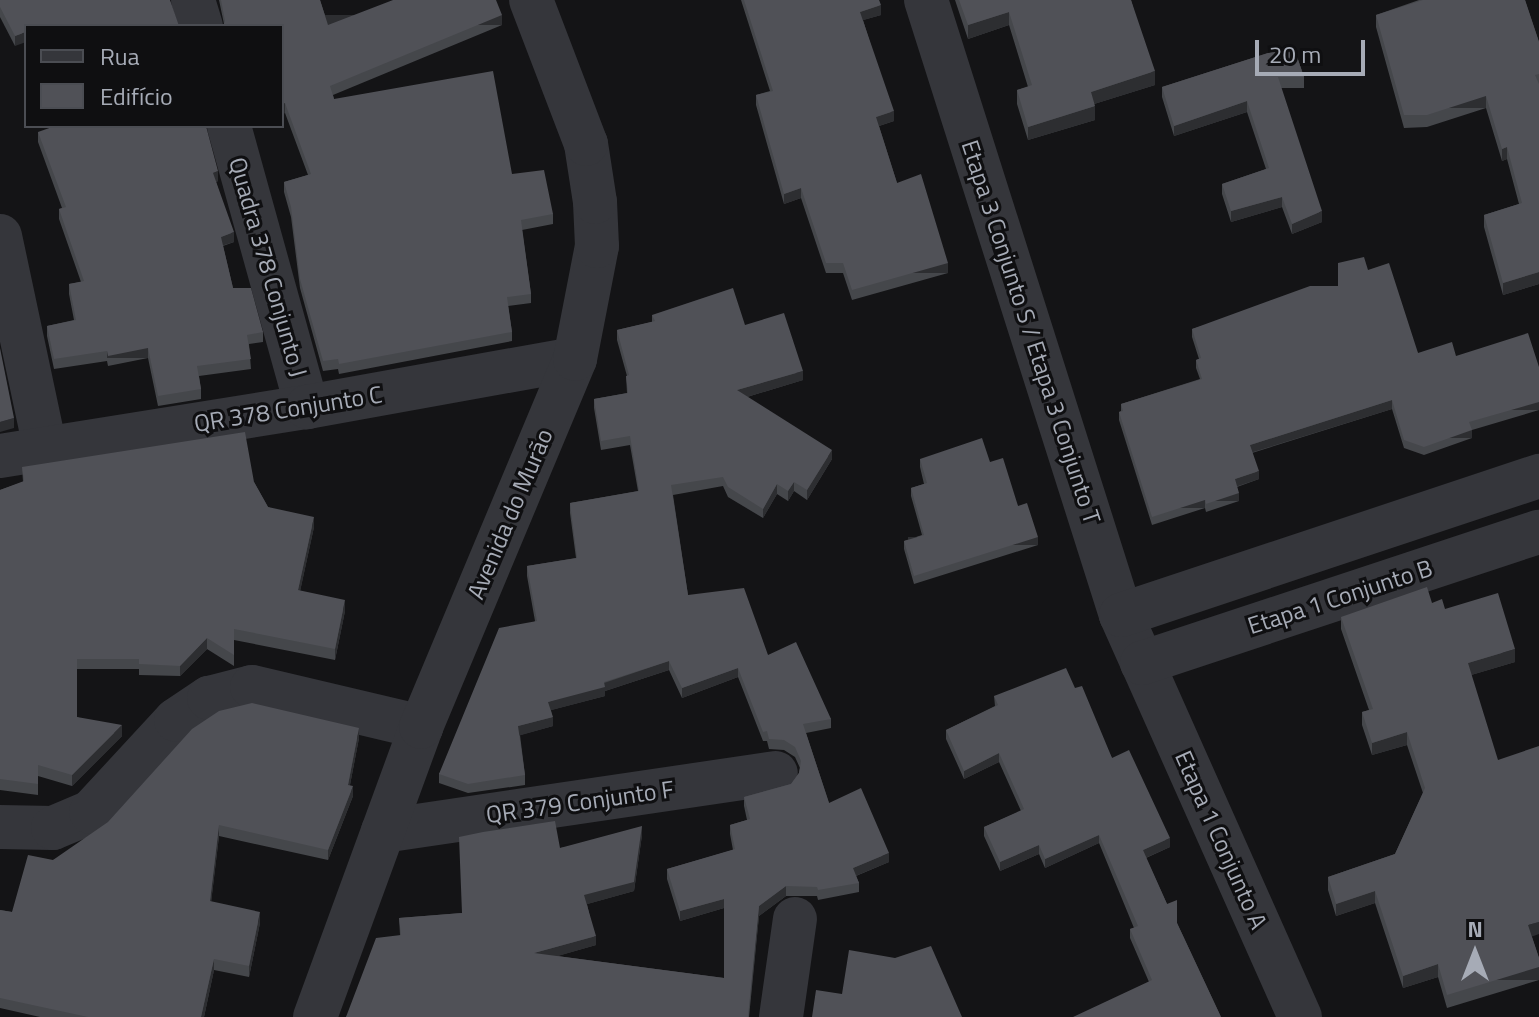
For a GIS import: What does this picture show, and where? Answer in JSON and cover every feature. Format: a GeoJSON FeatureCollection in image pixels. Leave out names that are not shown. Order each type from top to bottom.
{"type":"FeatureCollection","features":[{"type":"Feature","properties":{"kind":"street"},"geometry":{"type":"LineString","coordinates":[[193,0],[200,24]]}},
{"type":"Feature","properties":{"kind":"street","name":"Avenida do Murão"},"geometry":{"type":"LineString","coordinates":[[315,1017],[421,727],[575,359],[597,246],[595,202],[586,144],[531,0]]}},
{"type":"Feature","properties":{"kind":"street","name":"Etapa 3 Conjunto S / Etapa 3 Conjunto T"},"geometry":{"type":"LineString","coordinates":[[926,0],[1121,615],[1142,663]]}},
{"type":"Feature","properties":{"kind":"street","name":"Quadra 378 Conjunto J"},"geometry":{"type":"LineString","coordinates":[[230,128],[307,407]]}},
{"type":"Feature","properties":{"kind":"street"},"geometry":{"type":"LineString","coordinates":[[0,236],[45,448]]}},
{"type":"Feature","properties":{"kind":"street","name":"QR 378 Conjunto C"},"geometry":{"type":"LineString","coordinates":[[0,456],[307,407],[575,359]]}},
{"type":"Feature","properties":{"kind":"street"},"geometry":{"type":"LineString","coordinates":[[1121,615],[1539,476]]}},
{"type":"Feature","properties":{"kind":"street","name":"Etapa 1 Conjunto B"},"geometry":{"type":"LineString","coordinates":[[1142,663],[1539,532]]}},
{"type":"Feature","properties":{"kind":"street","name":"Etapa 1 Conjunto A"},"geometry":{"type":"LineString","coordinates":[[1142,663],[1300,1017]]}},
{"type":"Feature","properties":{"kind":"street"},"geometry":{"type":"LineString","coordinates":[[0,827],[53,828],[91,812],[176,720],[209,698],[252,687],[421,727]]}},
{"type":"Feature","properties":{"kind":"street","name":"QR 379 Conjunto F"},"geometry":{"type":"LineString","coordinates":[[383,831],[776,773]]}},
{"type":"Feature","properties":{"kind":"street"},"geometry":{"type":"LineString","coordinates":[[781,1017],[795,919]]}},
{"type":"Feature","properties":{"kind":"building"},"geometry":{"type":"Polygon","coordinates":[[[0,0],[170,0],[178,24],[24,24],[24,33],[15,36],[0,7],[0,0]]]}},
{"type":"Feature","properties":{"kind":"building"},"geometry":{"type":"Polygon","coordinates":[[[221,0],[320,0],[328,25],[393,0],[496,0],[502,15],[330,86],[334,99],[493,71],[512,174],[544,170],[553,214],[521,220],[531,294],[507,297],[512,332],[339,364],[338,359],[323,361],[300,279],[291,207],[284,182],[311,174],[284,103],[284,24],[224,24],[221,0]]]}},
{"type":"Feature","properties":{"kind":"building"},"geometry":{"type":"Polygon","coordinates":[[[744,0],[879,0],[881,5],[860,12],[894,111],[876,117],[897,183],[921,174],[948,263],[852,290],[843,263],[826,263],[801,188],[784,194],[756,95],[773,91],[744,0]]]}},
{"type":"Feature","properties":{"kind":"building"},"geometry":{"type":"Polygon","coordinates":[[[959,0],[1131,0],[1155,71],[1091,92],[1095,106],[1028,127],[1017,90],[1032,85],[1009,12],[968,25],[959,0]]]}},
{"type":"Feature","properties":{"kind":"building"},"geometry":{"type":"Polygon","coordinates":[[[1423,0],[1525,0],[1539,42],[1539,74],[1535,75],[1539,84],[1539,272],[1503,283],[1484,215],[1522,203],[1507,147],[1502,149],[1486,96],[1427,115],[1404,115],[1376,15],[1423,0]]]}},
{"type":"Feature","properties":{"kind":"building"},"geometry":{"type":"Polygon","coordinates":[[[1293,45],[1304,77],[1278,77],[1322,211],[1292,224],[1282,197],[1231,211],[1222,184],[1269,168],[1247,101],[1174,126],[1162,87],[1293,45]]]}},
{"type":"Feature","properties":{"kind":"building"},"geometry":{"type":"Polygon","coordinates":[[[49,128],[207,128],[218,171],[213,173],[234,232],[221,237],[233,288],[251,288],[263,332],[247,335],[251,359],[197,366],[201,389],[158,396],[148,348],[108,356],[107,351],[54,359],[47,326],[76,320],[69,284],[84,281],[59,209],[66,207],[38,132],[49,128]]]}},
{"type":"Feature","properties":{"kind":"building"},"geometry":{"type":"Polygon","coordinates":[[[1364,257],[1368,270],[1389,263],[1418,353],[1452,342],[1456,356],[1528,333],[1539,367],[1539,402],[1469,422],[1472,430],[1424,447],[1404,440],[1392,400],[1250,445],[1259,471],[1235,479],[1239,493],[1152,517],[1119,412],[1123,411],[1121,404],[1202,379],[1196,360],[1201,358],[1192,329],[1310,286],[1338,286],[1338,263],[1364,257]]]}},
{"type":"Feature","properties":{"kind":"building"},"geometry":{"type":"Polygon","coordinates":[[[733,288],[745,325],[784,313],[803,371],[737,390],[832,450],[807,490],[794,482],[788,491],[777,484],[763,509],[728,487],[723,477],[671,485],[688,595],[744,588],[768,655],[796,642],[831,719],[803,724],[829,803],[861,788],[889,853],[853,868],[859,883],[818,890],[817,887],[786,886],[759,906],[748,1017],[346,1017],[376,938],[401,935],[399,918],[462,913],[459,837],[555,821],[560,848],[642,826],[634,882],[584,895],[596,936],[534,953],[724,978],[724,899],[680,911],[667,869],[735,849],[730,825],[750,819],[744,797],[791,784],[799,773],[801,761],[795,747],[784,740],[769,739],[767,731],[763,732],[738,668],[682,688],[669,661],[604,682],[605,687],[548,702],[553,717],[518,726],[525,775],[468,784],[439,774],[499,628],[537,621],[527,566],[577,558],[570,503],[639,491],[630,436],[601,441],[594,399],[628,393],[626,376],[629,375],[617,330],[655,321],[652,315],[733,288]]]}},
{"type":"Feature","properties":{"kind":"building"},"geometry":{"type":"Polygon","coordinates":[[[0,348],[14,418],[0,422],[0,348]]]}},
{"type":"Feature","properties":{"kind":"building"},"geometry":{"type":"Polygon","coordinates":[[[245,432],[254,482],[268,507],[314,517],[298,590],[345,600],[335,649],[234,629],[234,655],[207,638],[180,666],[139,664],[139,659],[77,659],[77,717],[122,725],[72,775],[38,765],[38,784],[0,779],[0,490],[24,481],[22,467],[245,432]]]}},
{"type":"Feature","properties":{"kind":"building"},"geometry":{"type":"Polygon","coordinates":[[[982,438],[990,462],[1003,458],[1018,506],[1027,503],[1038,537],[914,576],[904,541],[924,535],[911,488],[927,483],[920,459],[982,438]]]}},
{"type":"Feature","properties":{"kind":"building"},"geometry":{"type":"Polygon","coordinates":[[[1427,587],[1432,603],[1442,599],[1445,609],[1498,593],[1515,649],[1468,663],[1498,760],[1539,746],[1539,922],[1528,925],[1539,967],[1447,995],[1438,964],[1403,976],[1375,891],[1336,904],[1328,877],[1395,854],[1425,788],[1407,732],[1372,743],[1362,712],[1373,709],[1341,617],[1427,587]]]}},
{"type":"Feature","properties":{"kind":"building"},"geometry":{"type":"Polygon","coordinates":[[[1066,668],[1075,688],[1082,686],[1112,758],[1129,750],[1170,838],[1143,850],[1167,904],[1177,900],[1177,923],[1221,1017],[1073,1017],[1152,980],[1130,929],[1138,926],[1099,835],[1045,859],[1039,845],[1000,862],[984,827],[1024,809],[999,753],[964,771],[946,730],[998,705],[994,696],[1066,668]]]}},
{"type":"Feature","properties":{"kind":"building"},"geometry":{"type":"Polygon","coordinates":[[[252,703],[359,728],[348,785],[353,786],[328,850],[219,825],[210,901],[260,912],[249,966],[214,959],[201,1017],[88,1017],[0,998],[0,910],[12,912],[28,855],[53,860],[108,822],[192,729],[219,711],[252,703]]]}},
{"type":"Feature","properties":{"kind":"building"},"geometry":{"type":"Polygon","coordinates":[[[931,946],[962,1017],[812,1017],[816,990],[842,994],[849,950],[895,958],[931,946]]]}}]}
